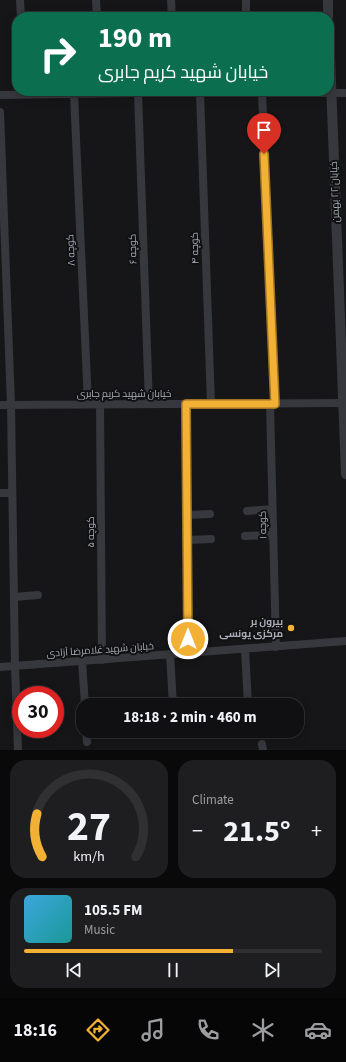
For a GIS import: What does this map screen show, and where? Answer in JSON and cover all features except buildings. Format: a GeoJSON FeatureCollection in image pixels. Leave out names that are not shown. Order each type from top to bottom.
{"type":"FeatureCollection","features":[{"type":"Feature","properties":{"kind":"street"},"geometry":{"type":"LineString","coordinates":[[20,0],[21,12]]}},
{"type":"Feature","properties":{"kind":"street"},"geometry":{"type":"LineString","coordinates":[[96,0],[97,12]]}},
{"type":"Feature","properties":{"kind":"street"},"geometry":{"type":"LineString","coordinates":[[171,0],[172,12]]}},
{"type":"Feature","properties":{"kind":"street"},"geometry":{"type":"LineString","coordinates":[[246,0],[246,12]]}},
{"type":"Feature","properties":{"kind":"street"},"geometry":{"type":"LineString","coordinates":[[328,0],[328,12]]}},
{"type":"Feature","properties":{"kind":"street"},"geometry":{"type":"LineString","coordinates":[[334,93],[346,93]]}},
{"type":"Feature","properties":{"kind":"street"},"geometry":{"type":"LineString","coordinates":[[0,95],[12,94]]}},
{"type":"Feature","properties":{"kind":"street","name":"کوچه ۸"},"geometry":{"type":"LineString","coordinates":[[74,96],[88,404]]}},
{"type":"Feature","properties":{"kind":"street","name":"کوچه ۶"},"geometry":{"type":"LineString","coordinates":[[138,96],[149,404]]}},
{"type":"Feature","properties":{"kind":"street","name":"کوچه ۴"},"geometry":{"type":"LineString","coordinates":[[200,96],[211,404]]}},
{"type":"Feature","properties":{"kind":"street","name":"کوچه ۱"},"geometry":{"type":"LineString","coordinates":[[262,96],[272,404],[272,509],[276,646]]}},
{"type":"Feature","properties":{"kind":"street","name":"خیابان ۲۲ بهمن"},"geometry":{"type":"LineString","coordinates":[[331,96],[345,404],[346,474]]}},
{"type":"Feature","properties":{"kind":"street"},"geometry":{"type":"LineString","coordinates":[[0,112],[12,405],[15,666],[18,750]]}},
{"type":"Feature","properties":{"kind":"street","name":"کوچه ۵"},"geometry":{"type":"LineString","coordinates":[[100,404],[102,660]]}},
{"type":"Feature","properties":{"kind":"street"},"geometry":{"type":"LineString","coordinates":[[186,404],[188,653]]}},
{"type":"Feature","properties":{"kind":"street","name":"خیابان شهید کریم جابری"},"geometry":{"type":"LineString","coordinates":[[0,405],[345,404]]}},
{"type":"Feature","properties":{"kind":"street"},"geometry":{"type":"LineString","coordinates":[[0,493],[12,493]]}},
{"type":"Feature","properties":{"kind":"street"},"geometry":{"type":"LineString","coordinates":[[247,511],[272,509]]}},
{"type":"Feature","properties":{"kind":"street"},"geometry":{"type":"LineString","coordinates":[[187,515],[210,514]]}},
{"type":"Feature","properties":{"kind":"street"},"geometry":{"type":"LineString","coordinates":[[245,536],[273,535]]}},
{"type":"Feature","properties":{"kind":"street"},"geometry":{"type":"LineString","coordinates":[[188,540],[211,539]]}},
{"type":"Feature","properties":{"kind":"street"},"geometry":{"type":"LineString","coordinates":[[14,597],[38,595]]}},
{"type":"Feature","properties":{"kind":"street","name":"خیابان شهید غلامرضا آزادی"},"geometry":{"type":"LineString","coordinates":[[0,667],[346,641]]}},
{"type":"Feature","properties":{"kind":"street"},"geometry":{"type":"LineString","coordinates":[[245,649],[248,698]]}},
{"type":"Feature","properties":{"kind":"street"},"geometry":{"type":"LineString","coordinates":[[170,654],[173,698]]}},
{"type":"Feature","properties":{"kind":"street"},"geometry":{"type":"LineString","coordinates":[[82,661],[85,698]]}},
{"type":"Feature","properties":{"kind":"street"},"geometry":{"type":"LineString","coordinates":[[87,738],[87,742]]}},
{"type":"Feature","properties":{"kind":"place","name":"بیرون بر مرکزی یونسی"},"geometry":{"type":"Point","coordinates":[291,628]}},
{"type":"Feature","properties":{"kind":"route"},"geometry":{"type":"LineString","coordinates":[[188,639],[186,404],[275,404],[264,154]]}}]}
